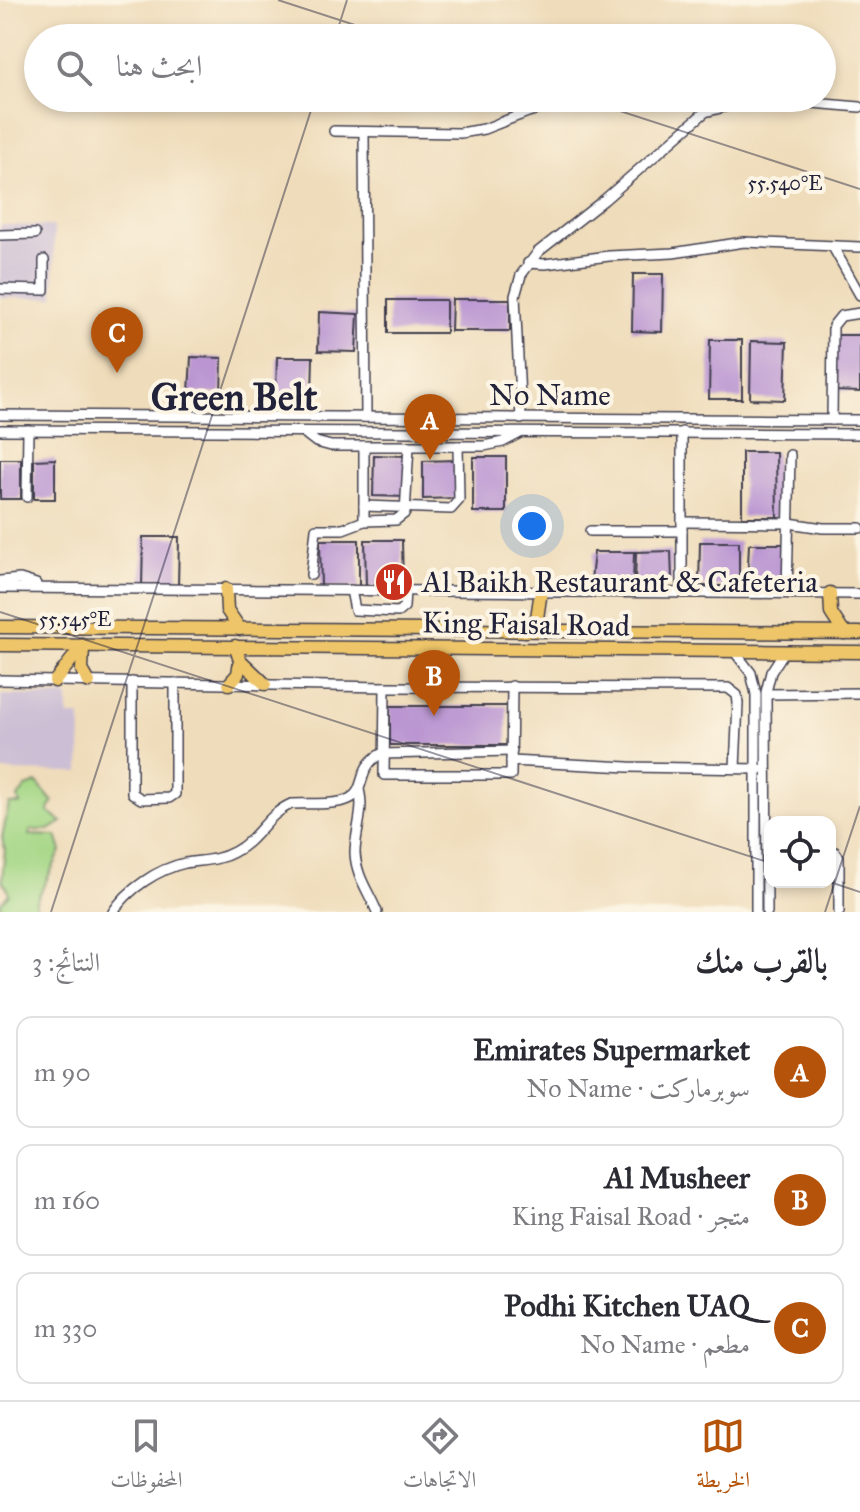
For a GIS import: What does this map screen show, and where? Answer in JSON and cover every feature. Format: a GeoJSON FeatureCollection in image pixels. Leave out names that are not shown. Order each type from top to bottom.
{"type":"FeatureCollection","features":[{"type":"Feature","properties":{"kind":"main road"},"geometry":{"type":"LineString","coordinates":[[226,589],[227,610],[240,629]]}},
{"type":"Feature","properties":{"kind":"main road"},"geometry":{"type":"LineString","coordinates":[[525,631],[537,618],[541,591]]}},
{"type":"Feature","properties":{"kind":"main road"},"geometry":{"type":"LineString","coordinates":[[830,593],[831,613],[844,633]]}},
{"type":"Feature","properties":{"kind":"main road","name":"King Faisal Road"},"geometry":{"type":"LineString","coordinates":[[0,627],[860,633]]}},
{"type":"Feature","properties":{"kind":"main road","name":"King Faisal Road"},"geometry":{"type":"LineString","coordinates":[[0,645],[860,652]]}},
{"type":"Feature","properties":{"kind":"main road"},"geometry":{"type":"LineString","coordinates":[[55,681],[83,645]]}},
{"type":"Feature","properties":{"kind":"main road"},"geometry":{"type":"LineString","coordinates":[[83,645],[82,670],[89,682]]}},
{"type":"Feature","properties":{"kind":"main road"},"geometry":{"type":"LineString","coordinates":[[235,646],[240,660],[265,684]]}},
{"type":"Feature","properties":{"kind":"main road"},"geometry":{"type":"LineString","coordinates":[[229,684],[238,674],[240,660]]}},
{"type":"Feature","properties":{"kind":"street"},"geometry":{"type":"LineString","coordinates":[[836,105],[860,107]]}},
{"type":"Feature","properties":{"kind":"street"},"geometry":{"type":"LineString","coordinates":[[334,131],[436,135],[472,132],[528,112]]}},
{"type":"Feature","properties":{"kind":"street"},"geometry":{"type":"LineString","coordinates":[[521,419],[515,296],[528,263],[628,180],[692,120],[707,112]]}},
{"type":"Feature","properties":{"kind":"street"},"geometry":{"type":"LineString","coordinates":[[364,132],[366,417]]}},
{"type":"Feature","properties":{"kind":"street"},"geometry":{"type":"LineString","coordinates":[[0,235],[35,234]]}},
{"type":"Feature","properties":{"kind":"street"},"geometry":{"type":"LineString","coordinates":[[528,263],[688,251],[744,242],[860,247]]}},
{"type":"Feature","properties":{"kind":"street"},"geometry":{"type":"LineString","coordinates":[[833,247],[860,295]]}},
{"type":"Feature","properties":{"kind":"street"},"geometry":{"type":"LineString","coordinates":[[0,289],[44,290],[44,260]]}},
{"type":"Feature","properties":{"kind":"street"},"geometry":{"type":"LineString","coordinates":[[832,420],[833,326],[841,316],[860,313]]}},
{"type":"Feature","properties":{"kind":"street","name":"No Name"},"geometry":{"type":"LineString","coordinates":[[0,415],[860,420]]}},
{"type":"Feature","properties":{"kind":"street","name":"No Name"},"geometry":{"type":"LineString","coordinates":[[0,430],[860,434]]}},
{"type":"Feature","properties":{"kind":"street"},"geometry":{"type":"LineString","coordinates":[[27,497],[28,430]]}},
{"type":"Feature","properties":{"kind":"street"},"geometry":{"type":"LineString","coordinates":[[303,432],[321,445],[364,446],[494,445],[520,433]]}},
{"type":"Feature","properties":{"kind":"street"},"geometry":{"type":"LineString","coordinates":[[682,432],[682,592]]}},
{"type":"Feature","properties":{"kind":"street"},"geometry":{"type":"LineString","coordinates":[[364,446],[364,521]]}},
{"type":"Feature","properties":{"kind":"street"},"geometry":{"type":"LineString","coordinates":[[311,575],[315,530],[343,529],[364,521],[401,518],[406,507],[409,446]]}},
{"type":"Feature","properties":{"kind":"street"},"geometry":{"type":"LineString","coordinates":[[364,506],[456,507],[459,497],[458,446]]}},
{"type":"Feature","properties":{"kind":"street"},"geometry":{"type":"LineString","coordinates":[[787,593],[790,455]]}},
{"type":"Feature","properties":{"kind":"street"},"geometry":{"type":"LineString","coordinates":[[590,531],[789,523],[823,528],[860,528]]}},
{"type":"Feature","properties":{"kind":"street"},"geometry":{"type":"LineString","coordinates":[[0,581],[20,579],[43,587]]}},
{"type":"Feature","properties":{"kind":"street"},"geometry":{"type":"LineString","coordinates":[[0,588],[860,594]]}},
{"type":"Feature","properties":{"kind":"street"},"geometry":{"type":"LineString","coordinates":[[351,590],[355,610],[398,612],[404,607],[405,590]]}},
{"type":"Feature","properties":{"kind":"street"},"geometry":{"type":"LineString","coordinates":[[735,652],[754,680],[767,816]]}},
{"type":"Feature","properties":{"kind":"street"},"geometry":{"type":"LineString","coordinates":[[756,912],[767,694],[771,672],[784,652]]}},
{"type":"Feature","properties":{"kind":"street"},"geometry":{"type":"LineString","coordinates":[[0,680],[385,687],[728,688],[737,695],[738,703],[735,768]]}},
{"type":"Feature","properties":{"kind":"street"},"geometry":{"type":"LineString","coordinates":[[132,682],[132,793],[141,799],[169,798],[175,794],[175,683]]}},
{"type":"Feature","properties":{"kind":"street"},"geometry":{"type":"LineString","coordinates":[[385,687],[384,775],[511,775],[512,686]]}},
{"type":"Feature","properties":{"kind":"street"},"geometry":{"type":"LineString","coordinates":[[767,694],[860,693]]}},
{"type":"Feature","properties":{"kind":"street"},"geometry":{"type":"LineString","coordinates":[[377,912],[360,879],[356,861],[361,801],[359,790],[365,768],[385,753],[512,756],[761,769]]}},
{"type":"Feature","properties":{"kind":"street"},"geometry":{"type":"LineString","coordinates":[[113,912],[128,894],[163,871],[182,864],[215,859],[239,849],[269,817],[283,807],[343,801],[359,790]]}},
{"type":"Feature","properties":{"kind":"street"},"geometry":{"type":"LineString","coordinates":[[764,838],[761,845],[767,912]]}},
{"type":"Feature","properties":{"kind":"street"},"geometry":{"type":"LineString","coordinates":[[836,855],[839,857],[839,912]]}},
{"type":"Feature","properties":{"kind":"shaded area"},"geometry":{"type":"Polygon","coordinates":[[[0,225],[54,226],[54,298],[0,298],[0,225]]]}},
{"type":"Feature","properties":{"kind":"shaded area"},"geometry":{"type":"Polygon","coordinates":[[[1,695],[68,696],[68,716],[81,716],[80,772],[0,771],[1,695]]]}},
{"type":"Feature","properties":{"kind":"green space"},"geometry":{"type":"Polygon","coordinates":[[[37,783],[53,802],[48,812],[62,822],[49,830],[31,830],[29,835],[56,836],[61,851],[36,901],[35,912],[2,912],[0,904],[9,894],[2,881],[5,850],[2,838],[9,804],[20,804],[18,797],[26,787],[37,783]]]}},
{"type":"Feature","properties":{"kind":"building"},"geometry":{"type":"Polygon","coordinates":[[[633,274],[663,274],[662,332],[632,331],[633,274]]]}},
{"type":"Feature","properties":{"kind":"building"},"geometry":{"type":"Polygon","coordinates":[[[452,299],[510,299],[510,331],[451,331],[452,299]]]}},
{"type":"Feature","properties":{"kind":"building"},"geometry":{"type":"Polygon","coordinates":[[[388,300],[446,300],[446,333],[388,333],[388,300]]]}},
{"type":"Feature","properties":{"kind":"building"},"geometry":{"type":"Polygon","coordinates":[[[319,312],[358,314],[356,352],[318,351],[319,312]]]}},
{"type":"Feature","properties":{"kind":"building"},"geometry":{"type":"Polygon","coordinates":[[[835,335],[860,335],[860,392],[834,391],[835,335]]]}},
{"type":"Feature","properties":{"kind":"building"},"geometry":{"type":"Polygon","coordinates":[[[710,340],[742,340],[742,399],[709,399],[710,340]]]}},
{"type":"Feature","properties":{"kind":"building"},"geometry":{"type":"Polygon","coordinates":[[[751,341],[787,342],[785,400],[750,399],[751,341]]]}},
{"type":"Feature","properties":{"kind":"building"},"geometry":{"type":"Polygon","coordinates":[[[191,357],[222,358],[221,394],[189,393],[191,357]]]}},
{"type":"Feature","properties":{"kind":"building"},"geometry":{"type":"Polygon","coordinates":[[[277,357],[313,357],[312,395],[276,394],[277,357]]]}},
{"type":"Feature","properties":{"kind":"building"},"geometry":{"type":"Polygon","coordinates":[[[742,452],[776,452],[777,517],[742,517],[742,452]]]}},
{"type":"Feature","properties":{"kind":"building"},"geometry":{"type":"Polygon","coordinates":[[[374,455],[408,456],[407,497],[373,496],[374,455]]]}},
{"type":"Feature","properties":{"kind":"building"},"geometry":{"type":"Polygon","coordinates":[[[473,457],[506,457],[506,512],[473,512],[473,457]]]}},
{"type":"Feature","properties":{"kind":"building"},"geometry":{"type":"Polygon","coordinates":[[[0,459],[21,459],[21,499],[0,499],[0,459]]]}},
{"type":"Feature","properties":{"kind":"building"},"geometry":{"type":"Polygon","coordinates":[[[55,459],[55,499],[34,499],[34,460],[55,459]]]}},
{"type":"Feature","properties":{"kind":"building"},"geometry":{"type":"Polygon","coordinates":[[[456,460],[457,498],[423,499],[423,461],[456,460]]]}},
{"type":"Feature","properties":{"kind":"building"},"geometry":{"type":"Polygon","coordinates":[[[143,537],[179,537],[178,587],[142,587],[143,537]]]}},
{"type":"Feature","properties":{"kind":"building"},"geometry":{"type":"Polygon","coordinates":[[[320,540],[359,540],[359,587],[321,587],[320,540]]]}},
{"type":"Feature","properties":{"kind":"building"},"geometry":{"type":"Polygon","coordinates":[[[365,540],[402,540],[403,587],[366,587],[365,540]]]}},
{"type":"Feature","properties":{"kind":"building"},"geometry":{"type":"Polygon","coordinates":[[[700,542],[739,542],[739,586],[699,586],[700,542]]]}},
{"type":"Feature","properties":{"kind":"building"},"geometry":{"type":"Polygon","coordinates":[[[749,544],[784,544],[783,587],[747,587],[749,544]]]}},
{"type":"Feature","properties":{"kind":"building"},"geometry":{"type":"Polygon","coordinates":[[[671,551],[672,580],[666,585],[635,584],[636,552],[671,551]]]}},
{"type":"Feature","properties":{"kind":"building"},"geometry":{"type":"Polygon","coordinates":[[[594,552],[634,552],[633,584],[598,585],[591,580],[594,552]]]}},
{"type":"Feature","properties":{"kind":"building"},"geometry":{"type":"Polygon","coordinates":[[[390,706],[507,706],[507,745],[390,745],[390,706]]]}},
{"type":"Feature","properties":{"kind":"place","name":"Podhi Kitchen UAQ"},"geometry":{"type":"Point","coordinates":[117,373]}},
{"type":"Feature","properties":{"kind":"place","name":"Emirates Supermarket"},"geometry":{"type":"Point","coordinates":[430,460]}},
{"type":"Feature","properties":{"kind":"place","name":"Al Baikh Restaurant & Cafeteria"},"geometry":{"type":"Point","coordinates":[394,582]}},
{"type":"Feature","properties":{"kind":"place","name":"Al Musheer"},"geometry":{"type":"Point","coordinates":[434,716]}},
{"type":"Feature","properties":{"kind":"district","name":"Green Belt"},"geometry":{"type":"Point","coordinates":[234,397]}}]}
